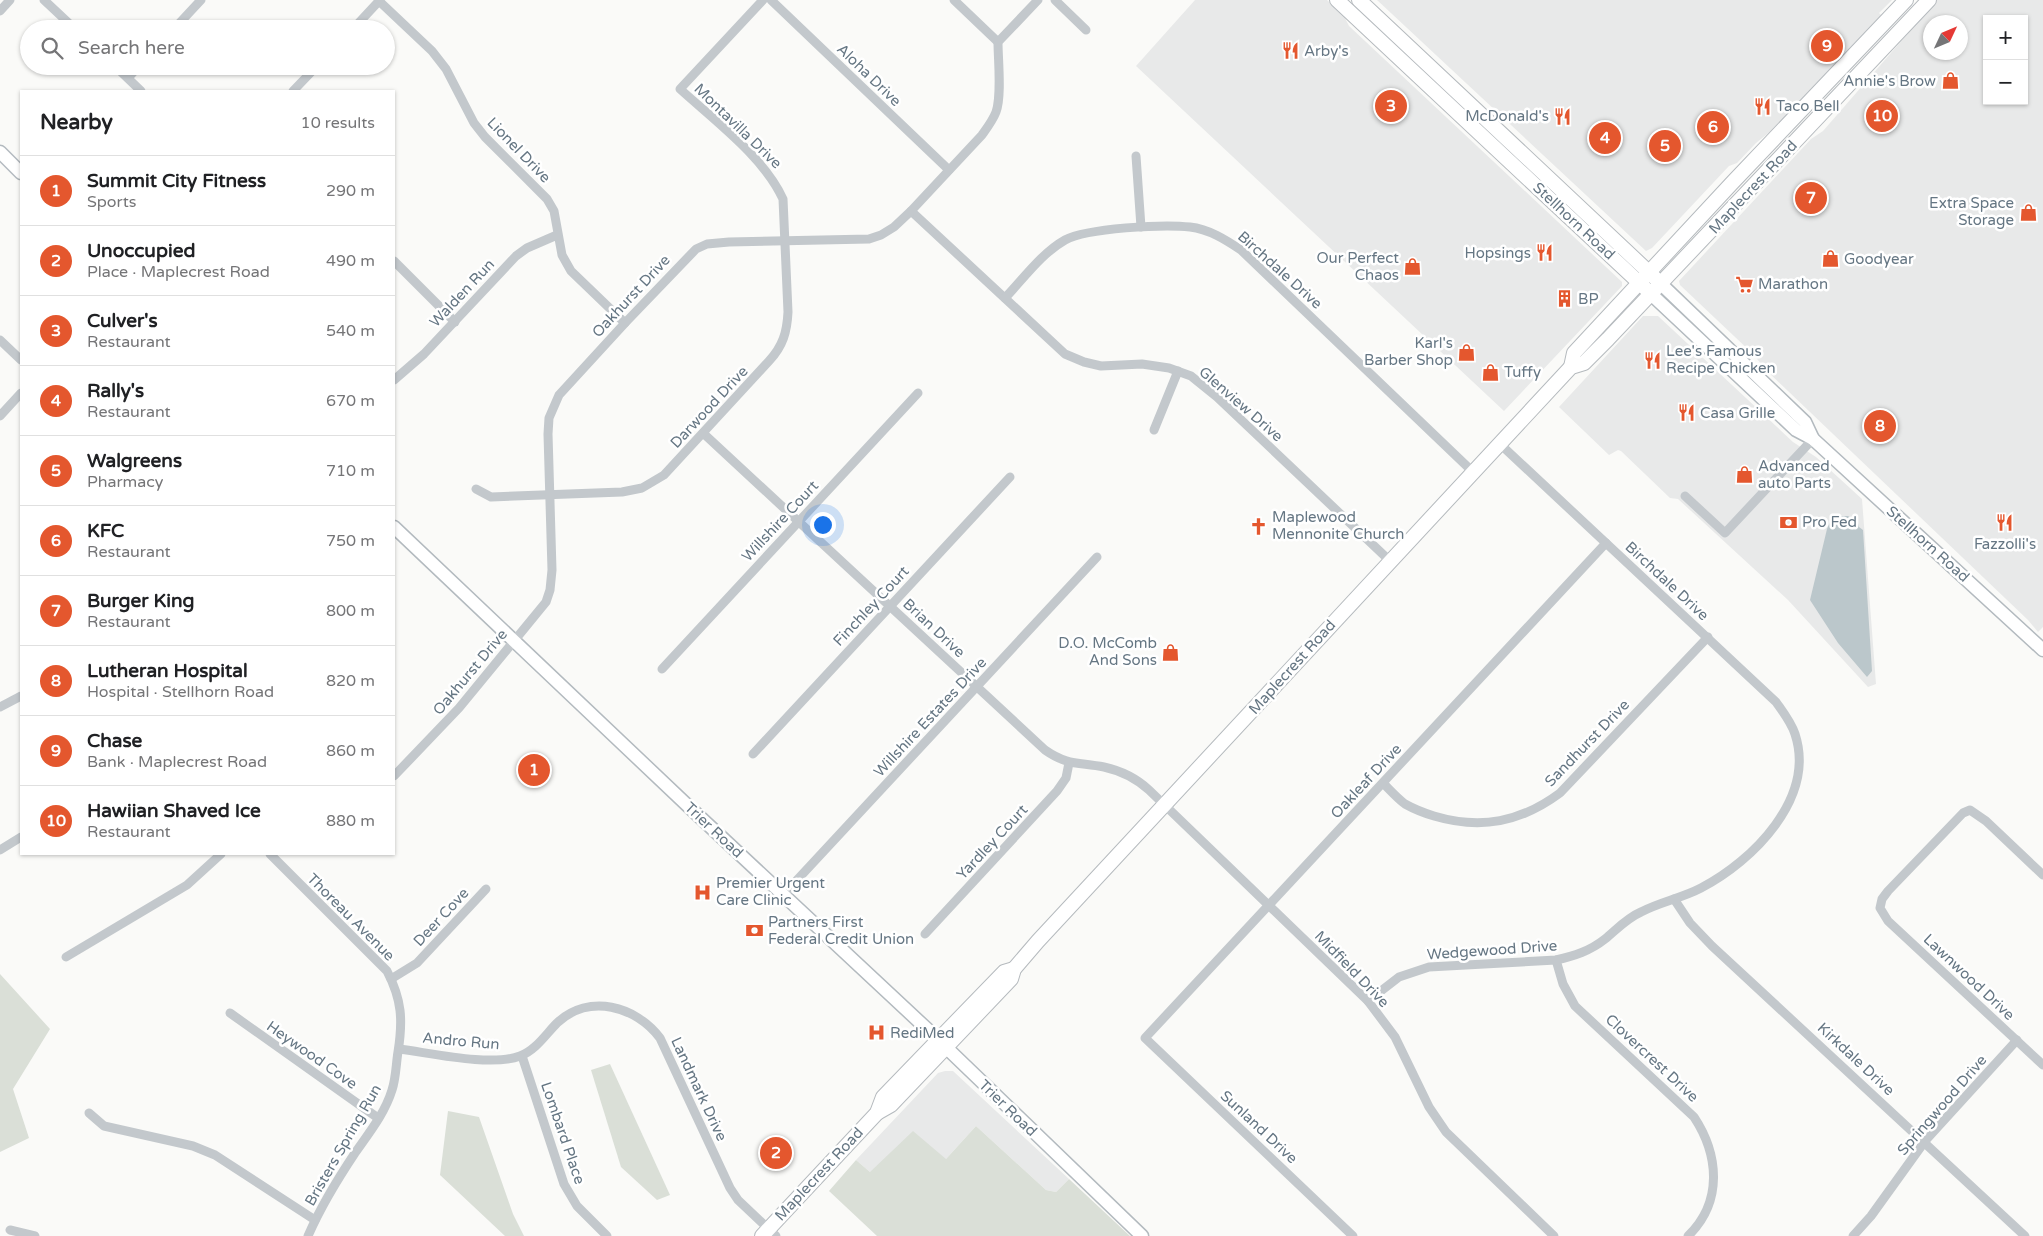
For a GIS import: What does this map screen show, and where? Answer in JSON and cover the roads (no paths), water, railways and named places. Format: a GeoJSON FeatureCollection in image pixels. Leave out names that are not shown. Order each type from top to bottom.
{"type":"FeatureCollection","features":[{"type":"Feature","properties":{"kind":"main road","name":"Stellhorn Road"},"geometry":{"type":"LineString","coordinates":[[1337,0],[1640,284],[1656,289]]}},
{"type":"Feature","properties":{"kind":"main road","name":"Stellhorn Road"},"geometry":{"type":"LineString","coordinates":[[1359,0],[1650,272],[1656,289]]}},
{"type":"Feature","properties":{"kind":"main road","name":"Maplecrest Road"},"geometry":{"type":"LineString","coordinates":[[1571,367],[1574,353],[1906,0]]}},
{"type":"Feature","properties":{"kind":"main road","name":"Maplecrest Road"},"geometry":{"type":"LineString","coordinates":[[769,1234],[876,1113],[884,1097],[942,1044],[1004,972],[1014,969],[1571,367],[1584,363],[1929,0]]}},
{"type":"Feature","properties":{"kind":"street"},"geometry":{"type":"LineString","coordinates":[[0,11],[10,0]]}},
{"type":"Feature","properties":{"kind":"street"},"geometry":{"type":"LineString","coordinates":[[44,0],[65,20]]}},
{"type":"Feature","properties":{"kind":"street"},"geometry":{"type":"LineString","coordinates":[[182,20],[201,0]]}},
{"type":"Feature","properties":{"kind":"street"},"geometry":{"type":"LineString","coordinates":[[361,20],[380,0]]}},
{"type":"Feature","properties":{"kind":"street","name":"Lionel Drive"},"geometry":{"type":"LineString","coordinates":[[380,0],[432,51],[446,69],[474,123],[485,137],[547,199],[554,211],[562,255],[571,271],[625,323]]}},
{"type":"Feature","properties":{"kind":"street","name":"Montavilla Drive"},"geometry":{"type":"LineString","coordinates":[[763,0],[680,89],[764,167],[776,183],[783,199],[785,241]]}},
{"type":"Feature","properties":{"kind":"street","name":"Aloha Drive"},"geometry":{"type":"LineString","coordinates":[[771,0],[948,170]]}},
{"type":"Feature","properties":{"kind":"street"},"geometry":{"type":"LineString","coordinates":[[954,0],[998,42],[1038,0]]}},
{"type":"Feature","properties":{"kind":"street"},"geometry":{"type":"LineString","coordinates":[[1055,0],[1086,30]]}},
{"type":"Feature","properties":{"kind":"street","name":"Oakhurst Drive"},"geometry":{"type":"LineString","coordinates":[[395,775],[453,714],[541,610],[550,590],[552,570],[548,434],[549,418],[559,395],[696,249],[712,243],[869,239],[894,227],[982,135],[997,110],[998,42]]}},
{"type":"Feature","properties":{"kind":"street"},"geometry":{"type":"LineString","coordinates":[[125,75],[140,90]]}},
{"type":"Feature","properties":{"kind":"street"},"geometry":{"type":"LineString","coordinates":[[128,78],[131,75]]}},
{"type":"Feature","properties":{"kind":"street"},"geometry":{"type":"LineString","coordinates":[[294,90],[308,75]]}},
{"type":"Feature","properties":{"kind":"street"},"geometry":{"type":"LineString","coordinates":[[0,152],[20,171]]}},
{"type":"Feature","properties":{"kind":"street"},"geometry":{"type":"LineString","coordinates":[[1136,156],[1141,227]]}},
{"type":"Feature","properties":{"kind":"street","name":"Glenview Drive"},"geometry":{"type":"LineString","coordinates":[[911,210],[1051,342],[1072,357],[1101,366],[1156,365],[1191,376],[1218,398],[1390,561]]}},
{"type":"Feature","properties":{"kind":"street","name":"Birchdale Drive"},"geometry":{"type":"LineString","coordinates":[[1005,298],[1051,249],[1067,239],[1083,233],[1141,227],[1190,227],[1224,238],[1241,250],[1473,472]]}},
{"type":"Feature","properties":{"kind":"street","name":"Walden Run"},"geometry":{"type":"LineString","coordinates":[[395,379],[424,354],[516,256],[527,248],[557,235]]}},
{"type":"Feature","properties":{"kind":"street","name":"Darwood Drive"},"geometry":{"type":"LineString","coordinates":[[476,489],[492,497],[632,491],[642,488],[664,475],[769,361],[783,343],[788,312],[785,241]]}},
{"type":"Feature","properties":{"kind":"street"},"geometry":{"type":"LineString","coordinates":[[395,262],[455,322]]}},
{"type":"Feature","properties":{"kind":"street","name":"Stellhorn Road"},"geometry":{"type":"LineString","coordinates":[[1656,289],[1805,422],[1813,439],[2043,650]]}},
{"type":"Feature","properties":{"kind":"street"},"geometry":{"type":"LineString","coordinates":[[0,340],[20,359]]}},
{"type":"Feature","properties":{"kind":"street"},"geometry":{"type":"LineString","coordinates":[[1154,430],[1178,371]]}},
{"type":"Feature","properties":{"kind":"street","name":"Willshire Court"},"geometry":{"type":"LineString","coordinates":[[662,669],[918,393]]}},
{"type":"Feature","properties":{"kind":"street"},"geometry":{"type":"LineString","coordinates":[[0,416],[20,394]]}},
{"type":"Feature","properties":{"kind":"street","name":"Brian Drive"},"geometry":{"type":"LineString","coordinates":[[703,433],[1045,750],[1069,763],[1104,767],[1137,779],[1165,806]]}},
{"type":"Feature","properties":{"kind":"street"},"geometry":{"type":"LineString","coordinates":[[1686,496],[1725,533],[1813,439]]}},
{"type":"Feature","properties":{"kind":"street","name":"Birchdale Drive"},"geometry":{"type":"LineString","coordinates":[[1500,444],[1776,702],[1788,718],[1795,733],[1799,750]]}},
{"type":"Feature","properties":{"kind":"street","name":"Finchley Court"},"geometry":{"type":"LineString","coordinates":[[753,754],[1010,477]]}},
{"type":"Feature","properties":{"kind":"street","name":"Trier Road"},"geometry":{"type":"LineString","coordinates":[[395,528],[514,642],[784,894],[1142,1236]]}},
{"type":"Feature","properties":{"kind":"street","name":"Oakleaf Drive"},"geometry":{"type":"LineString","coordinates":[[1145,1038],[1606,543]]}},
{"type":"Feature","properties":{"kind":"street","name":"Willshire Estates Drive"},"geometry":{"type":"LineString","coordinates":[[784,894],[1096,558]]}},
{"type":"Feature","properties":{"kind":"street","name":"Sandhurst Drive"},"geometry":{"type":"LineString","coordinates":[[1383,783],[1406,804],[1424,813],[1450,821],[1493,822],[1508,820],[1534,810],[1560,793],[1708,638]]}},
{"type":"Feature","properties":{"kind":"street"},"geometry":{"type":"LineString","coordinates":[[0,707],[20,697]]}},
{"type":"Feature","properties":{"kind":"street","name":"Wedgewood Drive"},"geometry":{"type":"LineString","coordinates":[[1368,1001],[1399,977],[1429,967],[1556,960],[1574,956],[1604,940],[1628,918],[1700,888],[1737,864],[1777,822],[1796,789],[1799,771],[1799,750]]}},
{"type":"Feature","properties":{"kind":"street","name":"Yardley Court"},"geometry":{"type":"LineString","coordinates":[[925,934],[1058,791],[1066,778],[1069,763]]}},
{"type":"Feature","properties":{"kind":"street","name":"Midfield Drive"},"geometry":{"type":"LineString","coordinates":[[1165,806],[1368,1001],[1395,1037],[1426,1100],[1446,1132],[1554,1236]]}},
{"type":"Feature","properties":{"kind":"street","name":"Lawnwood Drive"},"geometry":{"type":"LineString","coordinates":[[2043,875],[1986,821],[1970,810],[1963,813],[1888,891],[1882,899],[1880,908],[1888,921],[2043,1065]]}},
{"type":"Feature","properties":{"kind":"street"},"geometry":{"type":"LineString","coordinates":[[0,850],[20,838]]}},
{"type":"Feature","properties":{"kind":"street"},"geometry":{"type":"LineString","coordinates":[[66,957],[187,885],[220,855]]}},
{"type":"Feature","properties":{"kind":"street","name":"Thoreau Avenue"},"geometry":{"type":"LineString","coordinates":[[271,855],[376,959],[391,979]]}},
{"type":"Feature","properties":{"kind":"street","name":"Deer Cove"},"geometry":{"type":"LineString","coordinates":[[391,979],[417,963],[486,889]]}},
{"type":"Feature","properties":{"kind":"street","name":"Kirkdale Drive"},"geometry":{"type":"LineString","coordinates":[[1674,899],[1690,924],[1712,946],[2026,1236]]}},
{"type":"Feature","properties":{"kind":"street","name":"Clovercrest Drive"},"geometry":{"type":"LineString","coordinates":[[1556,960],[1563,984],[1575,1006],[1694,1117],[1710,1146],[1714,1182],[1707,1210],[1700,1223],[1688,1236]]}},
{"type":"Feature","properties":{"kind":"street","name":"Bristers Spring Run"},"geometry":{"type":"LineString","coordinates":[[308,1236],[325,1199],[378,1118],[392,1090],[402,1022],[400,1004],[391,979]]}},
{"type":"Feature","properties":{"kind":"street","name":"Landmark Drive"},"geometry":{"type":"LineString","coordinates":[[522,1056],[566,1016],[585,1007],[617,1007],[645,1022],[660,1038],[730,1188],[738,1200],[769,1234]]}},
{"type":"Feature","properties":{"kind":"street","name":"Heywood Cove"},"geometry":{"type":"LineString","coordinates":[[230,1013],[378,1118]]}},
{"type":"Feature","properties":{"kind":"street","name":"Sunland Drive"},"geometry":{"type":"LineString","coordinates":[[1145,1038],[1353,1236]]}},
{"type":"Feature","properties":{"kind":"street","name":"Springwood Drive"},"geometry":{"type":"LineString","coordinates":[[1853,1236],[1871,1216],[1925,1141],[2016,1040]]}},
{"type":"Feature","properties":{"kind":"street","name":"Andro Run"},"geometry":{"type":"LineString","coordinates":[[399,1049],[482,1060],[498,1060],[522,1056]]}},
{"type":"Feature","properties":{"kind":"street","name":"Lombard Place"},"geometry":{"type":"LineString","coordinates":[[522,1056],[564,1184],[577,1206],[607,1236]]}},
{"type":"Feature","properties":{"kind":"street"},"geometry":{"type":"LineString","coordinates":[[89,1113],[104,1126],[193,1146],[215,1155],[315,1220]]}},
{"type":"Feature","properties":{"kind":"street"},"geometry":{"type":"LineString","coordinates":[[10,1230],[35,1236]]}},
{"type":"Feature","properties":{"kind":"place","name":"Chase"},"geometry":{"type":"Point","coordinates":[1827,46]}},
{"type":"Feature","properties":{"kind":"place","name":"Arby's"},"geometry":{"type":"Point","coordinates":[1290,51]}},
{"type":"Feature","properties":{"kind":"place","name":"Annie's Brow"},"geometry":{"type":"Point","coordinates":[1950,81]}},
{"type":"Feature","properties":{"kind":"place","name":"Culver's"},"geometry":{"type":"Point","coordinates":[1391,106]}},
{"type":"Feature","properties":{"kind":"place","name":"Taco Bell"},"geometry":{"type":"Point","coordinates":[1762,106]}},
{"type":"Feature","properties":{"kind":"place","name":"McDonald's"},"geometry":{"type":"Point","coordinates":[1563,116]}},
{"type":"Feature","properties":{"kind":"place","name":"Hawiian Shaved Ice"},"geometry":{"type":"Point","coordinates":[1882,116]}},
{"type":"Feature","properties":{"kind":"place","name":"KFC"},"geometry":{"type":"Point","coordinates":[1713,127]}},
{"type":"Feature","properties":{"kind":"place","name":"Rally's"},"geometry":{"type":"Point","coordinates":[1605,138]}},
{"type":"Feature","properties":{"kind":"place","name":"Walgreens"},"geometry":{"type":"Point","coordinates":[1665,146]}},
{"type":"Feature","properties":{"kind":"place","name":"Burger King"},"geometry":{"type":"Point","coordinates":[1811,198]}},
{"type":"Feature","properties":{"kind":"place","name":"Extra Space Storage"},"geometry":{"type":"Point","coordinates":[2028,212]}},
{"type":"Feature","properties":{"kind":"place","name":"Hopsings"},"geometry":{"type":"Point","coordinates":[1545,253]}},
{"type":"Feature","properties":{"kind":"place","name":"Goodyear"},"geometry":{"type":"Point","coordinates":[1830,259]}},
{"type":"Feature","properties":{"kind":"place","name":"Our Perfect Chaos"},"geometry":{"type":"Point","coordinates":[1413,267]}},
{"type":"Feature","properties":{"kind":"place","name":"Marathon"},"geometry":{"type":"Point","coordinates":[1744,284]}},
{"type":"Feature","properties":{"kind":"place","name":"BP"},"geometry":{"type":"Point","coordinates":[1564,299]}},
{"type":"Feature","properties":{"kind":"place","name":"Karl's Barber Shop"},"geometry":{"type":"Point","coordinates":[1467,352]}},
{"type":"Feature","properties":{"kind":"place","name":"Lee's Famous Recipe Chicken"},"geometry":{"type":"Point","coordinates":[1652,360]}},
{"type":"Feature","properties":{"kind":"place","name":"Tuffy"},"geometry":{"type":"Point","coordinates":[1490,372]}},
{"type":"Feature","properties":{"kind":"place","name":"Casa Grille"},"geometry":{"type":"Point","coordinates":[1686,413]}},
{"type":"Feature","properties":{"kind":"place","name":"Lutheran Hospital"},"geometry":{"type":"Point","coordinates":[1880,426]}},
{"type":"Feature","properties":{"kind":"place","name":"Advanced auto Parts"},"geometry":{"type":"Point","coordinates":[1744,475]}},
{"type":"Feature","properties":{"kind":"place","name":"Pro Fed"},"geometry":{"type":"Point","coordinates":[1788,522]}},
{"type":"Feature","properties":{"kind":"place","name":"Fazzolli's"},"geometry":{"type":"Point","coordinates":[2005,523]}},
{"type":"Feature","properties":{"kind":"place","name":"Maplewood Mennonite Church"},"geometry":{"type":"Point","coordinates":[1258,526]}},
{"type":"Feature","properties":{"kind":"place","name":"D.O. McComb And Sons"},"geometry":{"type":"Point","coordinates":[1171,652]}},
{"type":"Feature","properties":{"kind":"place","name":"Summit City Fitness"},"geometry":{"type":"Point","coordinates":[534,770]}},
{"type":"Feature","properties":{"kind":"place","name":"Premier Urgent Care Clinic"},"geometry":{"type":"Point","coordinates":[702,892]}},
{"type":"Feature","properties":{"kind":"place","name":"Partners First Federal Credit Union"},"geometry":{"type":"Point","coordinates":[754,931]}},
{"type":"Feature","properties":{"kind":"place","name":"RediMed"},"geometry":{"type":"Point","coordinates":[876,1033]}},
{"type":"Feature","properties":{"kind":"place","name":"Unoccupied"},"geometry":{"type":"Point","coordinates":[776,1153]}}]}
